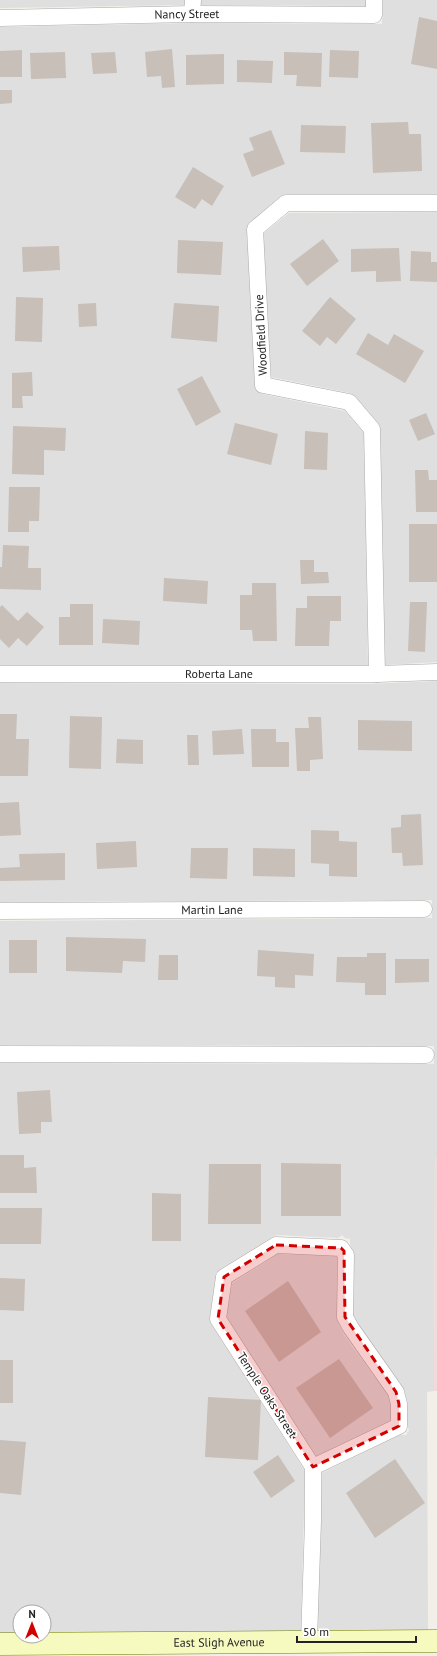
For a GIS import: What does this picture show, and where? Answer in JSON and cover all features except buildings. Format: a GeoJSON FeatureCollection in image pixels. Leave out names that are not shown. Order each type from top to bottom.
{"type":"FeatureCollection","features":[{"type":"Feature","properties":{"kind":"street","name":"Nancy Street"},"geometry":{"type":"LineString","coordinates":[[0,18],[193,7],[374,7]]}},
{"type":"Feature","properties":{"kind":"street","name":"Woodfield Drive"},"geometry":{"type":"LineString","coordinates":[[377,674],[372,429],[349,402],[263,385],[255,229],[286,203],[437,203]]}},
{"type":"Feature","properties":{"kind":"street","name":"Roberta Lane"},"geometry":{"type":"LineString","coordinates":[[0,674],[377,674],[437,672]]}},
{"type":"Feature","properties":{"kind":"street","name":"Martin Lane"},"geometry":{"type":"LineString","coordinates":[[0,912],[424,909]]}},
{"type":"Feature","properties":{"kind":"street"},"geometry":{"type":"LineString","coordinates":[[0,1054],[426,1055]]}},
{"type":"Feature","properties":{"kind":"street","name":"Temple Oaks Street"},"geometry":{"type":"LineString","coordinates":[[276,1245],[341,1248],[346,1255],[345,1317],[350,1328],[396,1392],[400,1404],[399,1426],[314,1467],[218,1319],[224,1278],[276,1245]]}},
{"type":"Feature","properties":{"kind":"street"},"geometry":{"type":"LineString","coordinates":[[309,1641],[314,1467]]}},
{"type":"Feature","properties":{"kind":"street","name":"East Sligh Avenue"},"geometry":{"type":"LineString","coordinates":[[0,1644],[309,1641],[433,1646]]}},
{"type":"Feature","properties":{"kind":"highlighted area"},"geometry":{"type":"Polygon","coordinates":[[[276,1245],[341,1248],[344,1251],[345,1317],[396,1392],[399,1404],[399,1426],[313,1467],[218,1319],[224,1277],[276,1245]]]}},
{"type":"Feature","properties":{"kind":"shaded area"},"geometry":{"type":"Polygon","coordinates":[[[0,0],[185,0],[185,5],[0,8],[0,0]]]}},
{"type":"Feature","properties":{"kind":"shaded area"},"geometry":{"type":"Polygon","coordinates":[[[201,0],[366,0],[366,6],[201,5],[201,0]]]}},
{"type":"Feature","properties":{"kind":"shaded area"},"geometry":{"type":"Polygon","coordinates":[[[383,0],[437,0],[437,194],[286,194],[281,196],[250,222],[247,230],[255,385],[262,394],[345,411],[364,433],[368,665],[0,665],[0,27],[192,23],[382,24],[383,0]]]}},
{"type":"Feature","properties":{"kind":"shaded area"},"geometry":{"type":"Polygon","coordinates":[[[437,212],[437,662],[385,665],[380,429],[378,423],[355,396],[350,393],[271,377],[263,234],[289,213],[437,212]]]}},
{"type":"Feature","properties":{"kind":"shaded area"},"geometry":{"type":"Polygon","coordinates":[[[437,681],[437,1157],[435,1157],[434,1391],[427,1392],[428,1632],[317,1632],[322,1473],[400,1435],[407,1435],[407,1432],[409,1431],[407,1424],[407,1401],[403,1387],[357,1323],[353,1315],[354,1256],[350,1239],[345,1238],[342,1235],[338,1238],[277,1235],[220,1269],[216,1276],[210,1317],[211,1324],[305,1471],[301,1632],[52,1634],[52,1604],[12,1604],[12,1634],[0,1634],[0,1063],[434,1064],[434,1046],[0,1045],[0,921],[432,918],[432,900],[0,902],[0,683],[369,684],[437,681]]]}},
{"type":"Feature","properties":{"kind":"shaded area"},"geometry":{"type":"Polygon","coordinates":[[[435,1157],[437,1157],[437,1391],[434,1391],[435,1157]]]}},
{"type":"Feature","properties":{"kind":"shaded area"},"geometry":{"type":"Polygon","coordinates":[[[278,1254],[337,1256],[338,1322],[344,1335],[389,1397],[391,1405],[391,1420],[316,1456],[226,1317],[232,1283],[278,1254]]]}}]}
